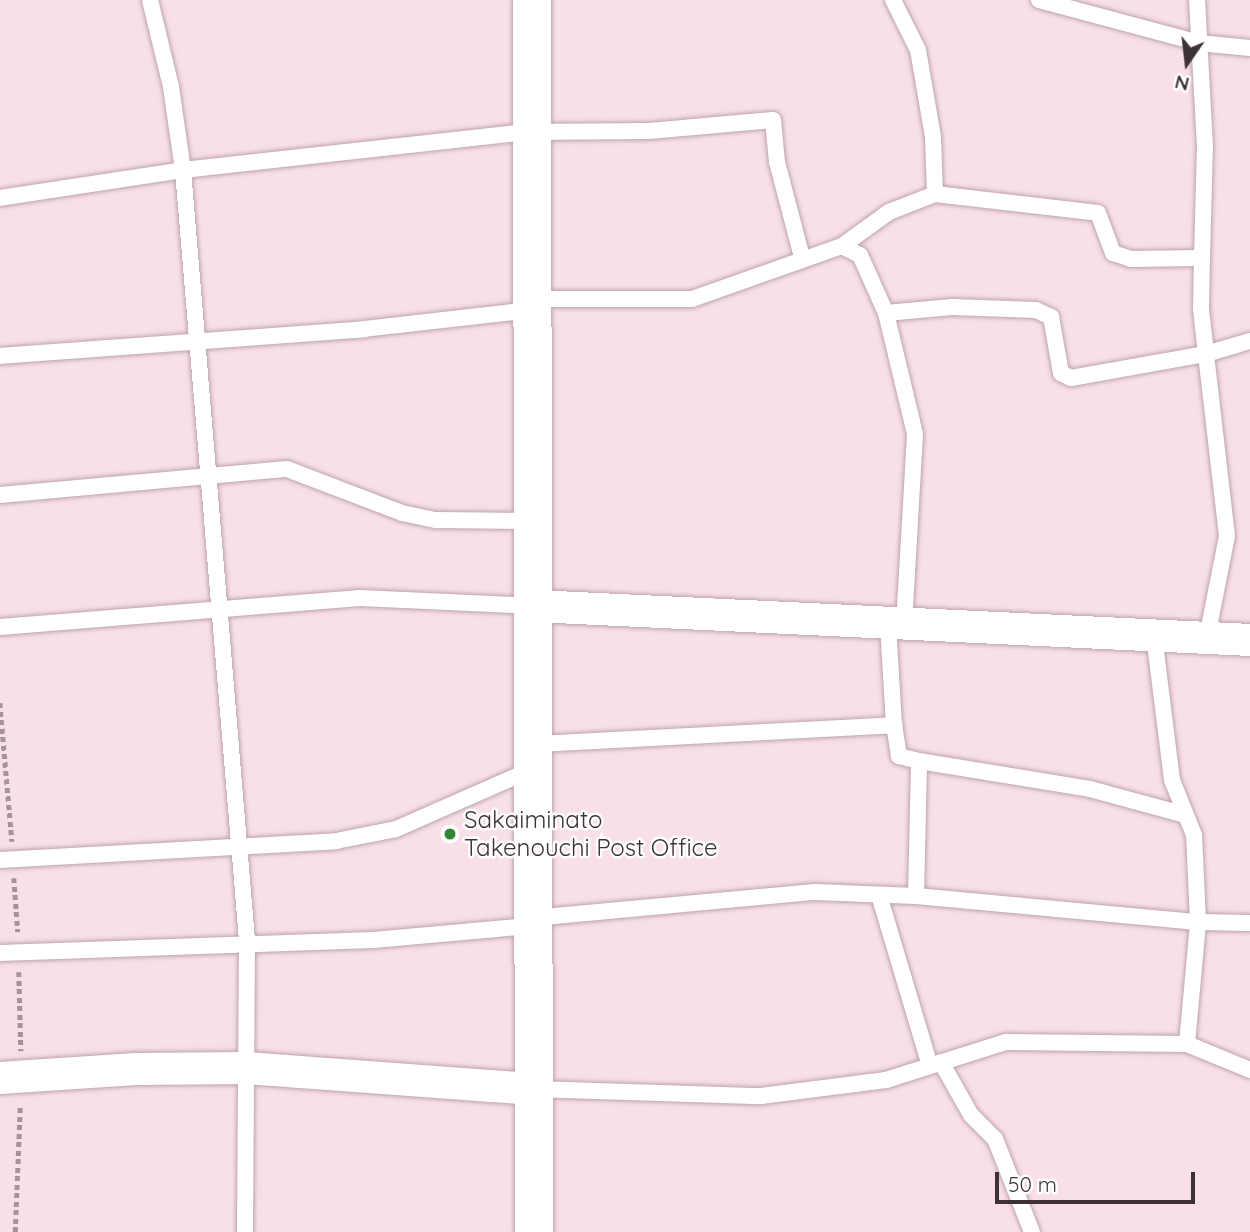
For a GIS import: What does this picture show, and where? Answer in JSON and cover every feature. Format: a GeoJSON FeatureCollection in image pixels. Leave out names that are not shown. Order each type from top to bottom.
{"type":"FeatureCollection","features":[{"type":"Feature","properties":{"kind":"street"},"geometry":{"type":"LineString","coordinates":[[532,0],[529,132],[534,305],[536,606],[534,1232]]}},
{"type":"Feature","properties":{"kind":"street"},"geometry":{"type":"LineString","coordinates":[[536,606],[1250,640]]}},
{"type":"Feature","properties":{"kind":"street"},"geometry":{"type":"LineString","coordinates":[[0,1078],[136,1069],[246,1068],[534,1089]]}},
{"type":"Feature","properties":{"kind":"lane"},"geometry":{"type":"LineString","coordinates":[[150,0],[171,87],[183,170],[247,941],[245,1232]]}},
{"type":"Feature","properties":{"kind":"lane"},"geometry":{"type":"LineString","coordinates":[[893,0],[918,50],[933,137],[935,194]]}},
{"type":"Feature","properties":{"kind":"lane"},"geometry":{"type":"LineString","coordinates":[[1038,0],[1199,43],[1250,48]]}},
{"type":"Feature","properties":{"kind":"lane"},"geometry":{"type":"LineString","coordinates":[[1197,0],[1205,147],[1200,309],[1227,536],[1207,637]]}},
{"type":"Feature","properties":{"kind":"lane"},"geometry":{"type":"LineString","coordinates":[[0,198],[183,170],[529,132],[649,131],[774,120],[777,162],[802,257]]}},
{"type":"Feature","properties":{"kind":"lane"},"geometry":{"type":"LineString","coordinates":[[0,356],[197,341],[534,305],[692,299],[802,257],[842,246],[889,212],[935,194],[1098,213],[1113,253],[1131,259],[1202,258]]}},
{"type":"Feature","properties":{"kind":"lane"},"geometry":{"type":"LineString","coordinates":[[842,246],[860,255],[887,313],[915,435],[896,623],[894,725],[899,756],[1090,789],[1186,815]]}},
{"type":"Feature","properties":{"kind":"lane"},"geometry":{"type":"LineString","coordinates":[[887,313],[952,307],[1035,310],[1051,317],[1060,373],[1071,378],[1206,354],[1250,341]]}},
{"type":"Feature","properties":{"kind":"lane"},"geometry":{"type":"LineString","coordinates":[[0,495],[287,469],[402,513],[436,520],[534,521]]}},
{"type":"Feature","properties":{"kind":"lane"},"geometry":{"type":"LineString","coordinates":[[0,627],[360,598],[536,606]]}},
{"type":"Feature","properties":{"kind":"lane"},"geometry":{"type":"LineString","coordinates":[[1154,635],[1172,780],[1194,835],[1198,922],[1187,1044]]}},
{"type":"Feature","properties":{"kind":"lane"},"geometry":{"type":"LineString","coordinates":[[0,860],[336,841],[396,829],[535,756],[894,725]]}},
{"type":"Feature","properties":{"kind":"lane"},"geometry":{"type":"LineString","coordinates":[[916,896],[919,761]]}},
{"type":"Feature","properties":{"kind":"lane"},"geometry":{"type":"LineString","coordinates":[[0,953],[247,941],[373,940],[518,927],[533,918],[815,892],[916,896],[1198,922],[1250,923]]}},
{"type":"Feature","properties":{"kind":"lane"},"geometry":{"type":"LineString","coordinates":[[879,894],[936,1064],[971,1115],[995,1139],[1032,1232]]}},
{"type":"Feature","properties":{"kind":"lane"},"geometry":{"type":"LineString","coordinates":[[534,1089],[761,1096],[840,1088],[936,1064],[1006,1042],[1187,1044],[1250,1070]]}},
{"type":"Feature","properties":{"kind":"place","name":"Sakaiminato Takenouchi Post Office"},"geometry":{"type":"Point","coordinates":[450,834]}}]}
